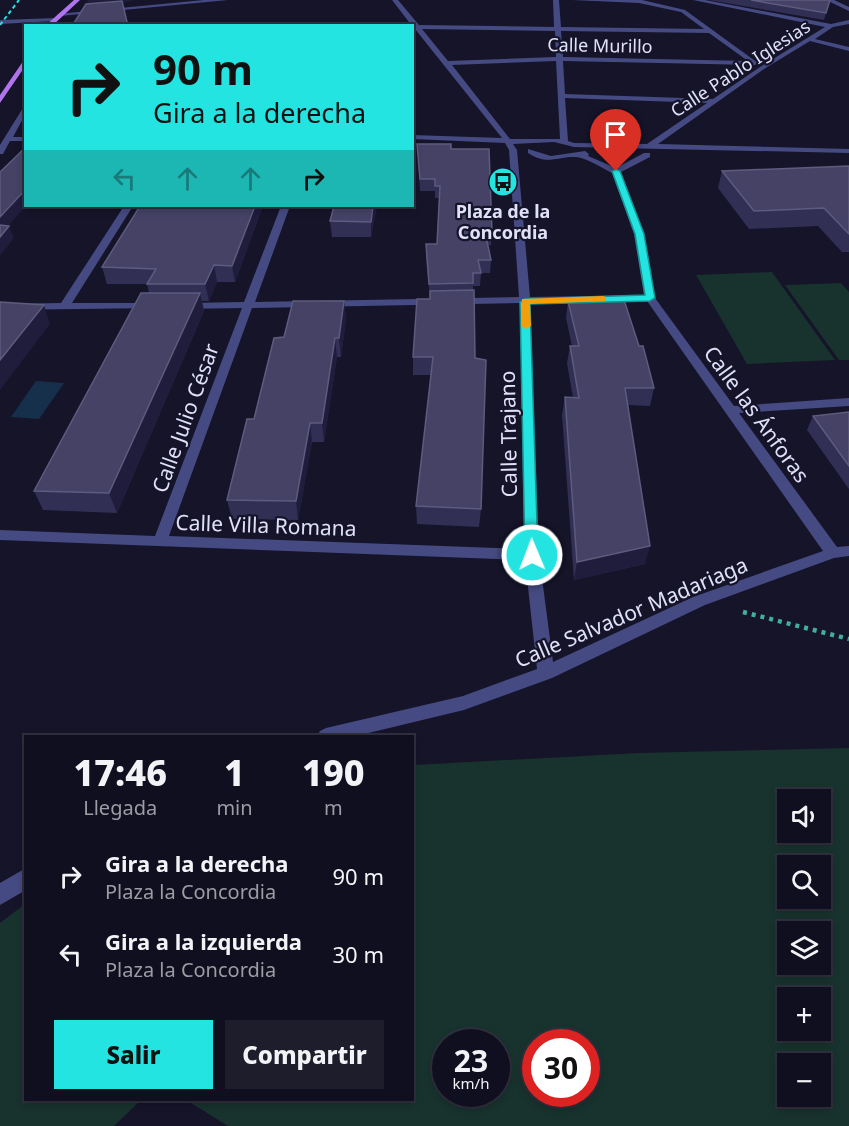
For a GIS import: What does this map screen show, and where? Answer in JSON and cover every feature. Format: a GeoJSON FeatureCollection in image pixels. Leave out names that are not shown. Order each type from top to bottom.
{"type":"FeatureCollection","features":[{"type":"Feature","properties":{"kind":"main road"},"geometry":{"type":"LineString","coordinates":[[50,24],[74,2]]}},
{"type":"Feature","properties":{"kind":"main road"},"geometry":{"type":"LineString","coordinates":[[0,101],[24,62]]}},
{"type":"Feature","properties":{"kind":"street"},"geometry":{"type":"LineString","coordinates":[[60,14],[225,0]]}},
{"type":"Feature","properties":{"kind":"street"},"geometry":{"type":"LineString","coordinates":[[395,0],[413,24]]}},
{"type":"Feature","properties":{"kind":"street"},"geometry":{"type":"LineString","coordinates":[[556,0],[564,141]]}},
{"type":"Feature","properties":{"kind":"street"},"geometry":{"type":"LineString","coordinates":[[575,0],[639,1],[683,11],[762,68]]}},
{"type":"Feature","properties":{"kind":"street"},"geometry":{"type":"LineString","coordinates":[[696,0],[831,26]]}},
{"type":"Feature","properties":{"kind":"street"},"geometry":{"type":"LineString","coordinates":[[829,0],[849,9]]}},
{"type":"Feature","properties":{"kind":"street"},"geometry":{"type":"LineString","coordinates":[[132,8],[158,1]]}},
{"type":"Feature","properties":{"kind":"street"},"geometry":{"type":"LineString","coordinates":[[74,2],[117,5],[158,1]]}},
{"type":"Feature","properties":{"kind":"street"},"geometry":{"type":"LineString","coordinates":[[0,22],[54,19]]}},
{"type":"Feature","properties":{"kind":"street","name":"Calle Pablo Iglesias"},"geometry":{"type":"LineString","coordinates":[[616,171],[649,151],[712,101],[762,68],[812,40],[831,26],[849,22]]}},
{"type":"Feature","properties":{"kind":"street"},"geometry":{"type":"LineString","coordinates":[[414,26],[711,31]]}},
{"type":"Feature","properties":{"kind":"street"},"geometry":{"type":"LineString","coordinates":[[414,26],[511,146]]}},
{"type":"Feature","properties":{"kind":"street"},"geometry":{"type":"LineString","coordinates":[[812,40],[849,49]]}},
{"type":"Feature","properties":{"kind":"street","name":"Calle Murillo"},"geometry":{"type":"LineString","coordinates":[[445,63],[561,59],[755,63]]}},
{"type":"Feature","properties":{"kind":"street"},"geometry":{"type":"LineString","coordinates":[[562,96],[712,101]]}},
{"type":"Feature","properties":{"kind":"street"},"geometry":{"type":"LineString","coordinates":[[0,152],[24,109]]}},
{"type":"Feature","properties":{"kind":"street"},"geometry":{"type":"LineString","coordinates":[[14,128],[24,129]]}},
{"type":"Feature","properties":{"kind":"street"},"geometry":{"type":"LineString","coordinates":[[414,137],[511,146]]}},
{"type":"Feature","properties":{"kind":"street"},"geometry":{"type":"LineString","coordinates":[[8,139],[24,139]]}},
{"type":"Feature","properties":{"kind":"street"},"geometry":{"type":"LineString","coordinates":[[830,150],[849,140]]}},
{"type":"Feature","properties":{"kind":"street"},"geometry":{"type":"LineString","coordinates":[[0,307],[246,306],[650,298],[639,234],[616,171],[564,141],[533,146],[414,147]]}},
{"type":"Feature","properties":{"kind":"street","name":"Calle Trajano"},"geometry":{"type":"LineString","coordinates":[[511,146],[525,302],[532,555],[546,673]]}},
{"type":"Feature","properties":{"kind":"street"},"geometry":{"type":"LineString","coordinates":[[533,146],[536,155],[557,159],[575,149],[849,160]]}},
{"type":"Feature","properties":{"kind":"street"},"geometry":{"type":"LineString","coordinates":[[649,151],[849,151]]}},
{"type":"Feature","properties":{"kind":"street"},"geometry":{"type":"LineString","coordinates":[[65,306],[127,207]]}},
{"type":"Feature","properties":{"kind":"street","name":"Calle Julio César"},"geometry":{"type":"LineString","coordinates":[[159,542],[285,207]]}},
{"type":"Feature","properties":{"kind":"street","name":"Calle las Ánforas"},"geometry":{"type":"LineString","coordinates":[[650,298],[729,410],[841,552]]}},
{"type":"Feature","properties":{"kind":"street"},"geometry":{"type":"LineString","coordinates":[[729,410],[849,402]]}},
{"type":"Feature","properties":{"kind":"street","name":"Calle Villa Romana"},"geometry":{"type":"LineString","coordinates":[[0,535],[532,555]]}},
{"type":"Feature","properties":{"kind":"street","name":"Calle Salvador Madariaga"},"geometry":{"type":"LineString","coordinates":[[330,735],[464,703],[546,673],[699,601],[841,552]]}},
{"type":"Feature","properties":{"kind":"street"},"geometry":{"type":"LineString","coordinates":[[0,895],[24,879]]}},
{"type":"Feature","properties":{"kind":"path"},"geometry":{"type":"LineString","coordinates":[[699,601],[849,639]]}},
{"type":"Feature","properties":{"kind":"green space"},"geometry":{"type":"Polygon","coordinates":[[[772,272],[835,360],[747,364],[696,275],[772,272]]]}},
{"type":"Feature","properties":{"kind":"green space"},"geometry":{"type":"Polygon","coordinates":[[[841,283],[849,292],[849,360],[839,360],[785,285],[841,283]]]}},
{"type":"Feature","properties":{"kind":"green space"},"geometry":{"type":"Polygon","coordinates":[[[849,748],[849,1126],[228,1126],[188,1101],[414,1101],[414,765],[639,753],[849,748]]]}},
{"type":"Feature","properties":{"kind":"green space"},"geometry":{"type":"Polygon","coordinates":[[[24,905],[24,1101],[140,1101],[114,1126],[0,1126],[0,923],[24,905]]]}},
{"type":"Feature","properties":{"kind":"water"},"geometry":{"type":"Polygon","coordinates":[[[36,381],[64,383],[39,419],[11,417],[36,381]]]}},
{"type":"Feature","properties":{"kind":"building"},"geometry":{"type":"Polygon","coordinates":[[[751,0],[830,0],[826,13],[751,0]]]}},
{"type":"Feature","properties":{"kind":"building"},"geometry":{"type":"Polygon","coordinates":[[[122,1],[128,24],[73,24],[86,4],[122,1]]]}},
{"type":"Feature","properties":{"kind":"building"},"geometry":{"type":"Polygon","coordinates":[[[417,144],[451,144],[451,149],[489,149],[492,233],[485,232],[491,260],[478,260],[481,273],[473,273],[473,283],[429,284],[426,244],[437,244],[440,186],[435,186],[435,179],[420,179],[417,144]]]}},
{"type":"Feature","properties":{"kind":"building"},"geometry":{"type":"Polygon","coordinates":[[[24,149],[24,191],[0,217],[0,172],[24,149]]]}},
{"type":"Feature","properties":{"kind":"building"},"geometry":{"type":"Polygon","coordinates":[[[849,166],[849,234],[824,208],[754,211],[722,171],[849,166]]]}},
{"type":"Feature","properties":{"kind":"building"},"geometry":{"type":"Polygon","coordinates":[[[139,207],[255,207],[232,266],[214,265],[205,284],[147,284],[156,269],[102,267],[139,207]]]}},
{"type":"Feature","properties":{"kind":"building"},"geometry":{"type":"Polygon","coordinates":[[[334,207],[373,207],[371,222],[330,221],[334,207]]]}},
{"type":"Feature","properties":{"kind":"building"},"geometry":{"type":"Polygon","coordinates":[[[0,225],[9,226],[0,237],[0,225]]]}},
{"type":"Feature","properties":{"kind":"building"},"geometry":{"type":"Polygon","coordinates":[[[474,290],[475,358],[486,360],[481,509],[416,506],[433,357],[413,357],[417,299],[430,299],[430,291],[474,290]]]}},
{"type":"Feature","properties":{"kind":"building"},"geometry":{"type":"Polygon","coordinates":[[[141,293],[200,293],[109,493],[34,491],[141,293]]]}},
{"type":"Feature","properties":{"kind":"building"},"geometry":{"type":"Polygon","coordinates":[[[624,300],[639,346],[643,346],[654,388],[625,388],[650,546],[577,562],[565,397],[579,398],[570,346],[579,346],[568,301],[624,300]]]}},
{"type":"Feature","properties":{"kind":"building"},"geometry":{"type":"Polygon","coordinates":[[[293,301],[344,301],[339,338],[335,338],[322,423],[310,423],[296,501],[227,500],[247,419],[254,419],[274,338],[284,337],[293,301]]]}},
{"type":"Feature","properties":{"kind":"building"},"geometry":{"type":"Polygon","coordinates":[[[0,302],[44,305],[0,360],[0,302]]]}},
{"type":"Feature","properties":{"kind":"building"},"geometry":{"type":"Polygon","coordinates":[[[849,412],[849,466],[813,416],[849,412]]]}},
{"type":"Feature","properties":{"kind":"railway"},"geometry":{"type":"LineString","coordinates":[[0,25],[19,0]]}},
{"type":"Feature","properties":{"kind":"slow traffic"},"geometry":{"type":"LineString","coordinates":[[526,326],[525,302],[603,299]]}},
{"type":"Feature","properties":{"kind":"place","name":"Plaza de la Concordia"},"geometry":{"type":"Point","coordinates":[503,182]}},
{"type":"Feature","properties":{"kind":"route"},"geometry":{"type":"LineString","coordinates":[[532,555],[525,302],[650,298],[639,234],[616,171]]}}]}
